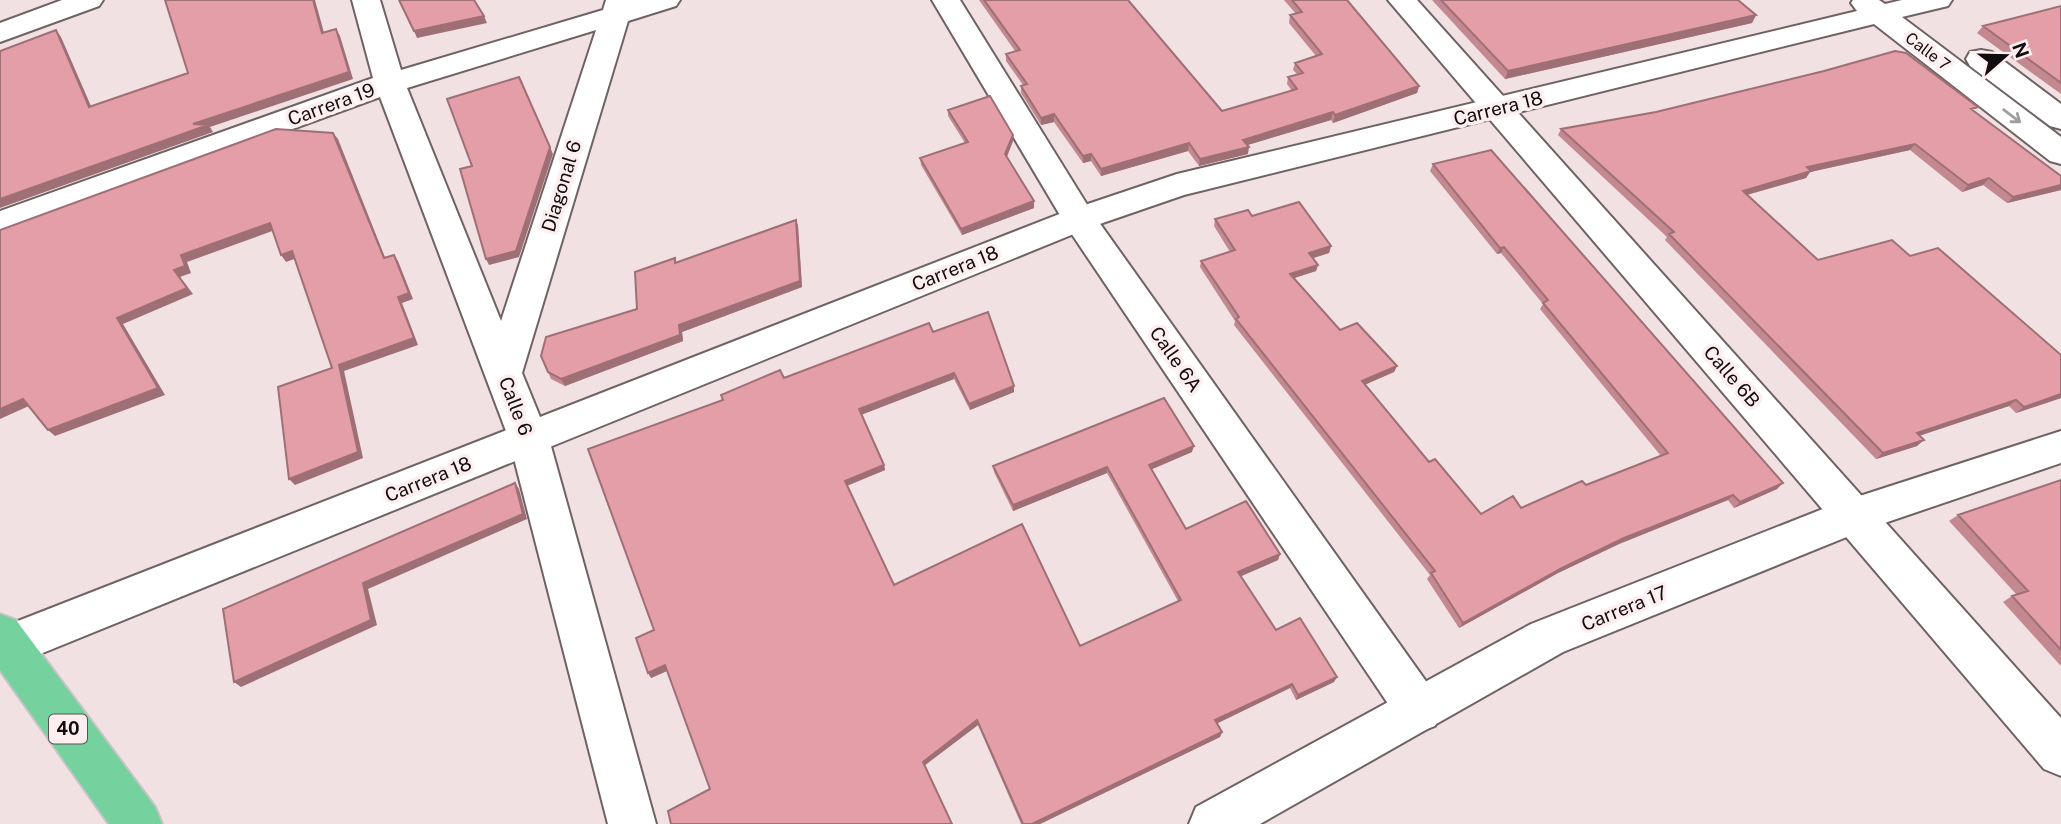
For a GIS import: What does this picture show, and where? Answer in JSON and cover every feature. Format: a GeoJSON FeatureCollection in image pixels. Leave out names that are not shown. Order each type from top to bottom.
{"type":"FeatureCollection","features":[{"type":"Feature","properties":{"kind":"highway","name":"40"},"geometry":{"type":"LineString","coordinates":[[4,640],[138,824]]}},
{"type":"Feature","properties":{"kind":"street"},"geometry":{"type":"LineString","coordinates":[[0,33],[89,0]]}},
{"type":"Feature","properties":{"kind":"street","name":"Calle 6"},"geometry":{"type":"LineString","coordinates":[[366,0],[390,83],[529,439],[632,824]]}},
{"type":"Feature","properties":{"kind":"street","name":"Carrera 19"},"geometry":{"type":"LineString","coordinates":[[0,224],[390,83],[617,8],[666,0]]}},
{"type":"Feature","properties":{"kind":"street","name":"Calle 6A"},"geometry":{"type":"LineString","coordinates":[[946,0],[1079,219],[1419,710]]}},
{"type":"Feature","properties":{"kind":"street","name":"Calle 6B"},"geometry":{"type":"LineString","coordinates":[[1402,0],[2061,753]]}},
{"type":"Feature","properties":{"kind":"street","name":"Carrera 18"},"geometry":{"type":"LineString","coordinates":[[4,640],[529,439],[1079,219],[1177,185],[1497,108],[1898,4]]}},
{"type":"Feature","properties":{"kind":"street","name":"Calle 7"},"geometry":{"type":"LineString","coordinates":[[1898,4],[2061,119]]}},
{"type":"Feature","properties":{"kind":"street","name":"Calle 7"},"geometry":{"type":"LineString","coordinates":[[1898,4],[2061,153]]}},
{"type":"Feature","properties":{"kind":"street","name":"Diagonal 6"},"geometry":{"type":"LineString","coordinates":[[503,373],[617,8]]}},
{"type":"Feature","properties":{"kind":"street","name":"Carrera 17"},"geometry":{"type":"LineString","coordinates":[[1213,824],[1547,638],[1853,516],[2061,447]]}},
{"type":"Feature","properties":{"kind":"building"},"geometry":{"type":"Polygon","coordinates":[[[165,0],[313,0],[322,33],[336,29],[349,72],[193,124],[208,125],[0,199],[0,51],[56,30],[89,107],[188,73],[165,0]]]}},
{"type":"Feature","properties":{"kind":"building"},"geometry":{"type":"Polygon","coordinates":[[[399,0],[474,0],[484,16],[414,31],[399,0]]]}},
{"type":"Feature","properties":{"kind":"building"},"geometry":{"type":"Polygon","coordinates":[[[984,0],[1128,0],[1222,111],[1297,89],[1288,77],[1303,73],[1295,63],[1322,54],[1290,15],[1302,12],[1292,0],[1347,0],[1419,86],[1335,115],[1333,112],[1243,140],[1249,147],[1200,159],[1189,143],[1101,169],[1091,154],[1083,156],[1054,114],[1041,118],[1021,86],[1027,84],[1006,54],[1020,50],[984,0]]]}},
{"type":"Feature","properties":{"kind":"building"},"geometry":{"type":"Polygon","coordinates":[[[1441,0],[1738,0],[1756,15],[1508,71],[1441,0]]]}},
{"type":"Feature","properties":{"kind":"building"},"geometry":{"type":"Polygon","coordinates":[[[2061,6],[2061,83],[1983,26],[2061,6]]]}},
{"type":"Feature","properties":{"kind":"building"},"geometry":{"type":"Polygon","coordinates":[[[1895,51],[1906,53],[1978,107],[1971,109],[2061,176],[2061,185],[2013,197],[1989,178],[1968,185],[1915,144],[1807,167],[1811,171],[1743,191],[1818,260],[1892,240],[1910,256],[1938,248],[2061,355],[2061,394],[2024,407],[2016,400],[1917,433],[1924,440],[1883,453],[1669,234],[1674,232],[1561,129],[1656,112],[1895,51]]]}},
{"type":"Feature","properties":{"kind":"building"},"geometry":{"type":"Polygon","coordinates":[[[519,77],[550,147],[516,251],[486,259],[460,169],[472,166],[447,99],[519,77]]]}},
{"type":"Feature","properties":{"kind":"building"},"geometry":{"type":"Polygon","coordinates":[[[990,96],[1013,135],[1005,154],[1034,201],[961,229],[920,158],[968,142],[948,110],[990,96]]]}},
{"type":"Feature","properties":{"kind":"building"},"geometry":{"type":"Polygon","coordinates":[[[276,129],[333,133],[384,258],[394,255],[409,293],[398,297],[414,338],[339,365],[358,452],[289,479],[278,387],[332,368],[292,251],[281,255],[270,223],[181,255],[185,266],[174,270],[187,288],[117,318],[158,388],[48,430],[23,399],[0,409],[0,230],[276,129]]]}},
{"type":"Feature","properties":{"kind":"building"},"geometry":{"type":"Polygon","coordinates":[[[1491,150],[1783,483],[1740,502],[1733,495],[1624,538],[1562,568],[1463,623],[1431,573],[1435,571],[1236,319],[1239,317],[1201,261],[1235,250],[1215,219],[1248,210],[1252,216],[1299,202],[1331,246],[1309,253],[1318,265],[1290,274],[1340,330],[1357,323],[1397,366],[1362,381],[1429,462],[1435,459],[1481,514],[1513,496],[1521,508],[1582,481],[1586,485],[1668,453],[1543,303],[1548,300],[1504,247],[1500,248],[1433,164],[1491,150]]]}},
{"type":"Feature","properties":{"kind":"building"},"geometry":{"type":"Polygon","coordinates":[[[796,220],[800,281],[679,325],[680,335],[561,379],[548,372],[541,356],[546,337],[637,309],[635,272],[675,258],[675,263],[796,220]]]}},
{"type":"Feature","properties":{"kind":"building"},"geometry":{"type":"Polygon","coordinates":[[[988,312],[1014,386],[969,404],[954,373],[859,409],[884,465],[845,481],[894,585],[1022,524],[1080,646],[1181,600],[1107,467],[1013,505],[993,466],[1164,398],[1194,446],[1149,465],[1186,529],[1246,501],[1280,554],[1238,572],[1276,630],[1300,618],[1337,677],[1298,695],[1292,684],[1215,720],[1222,732],[1032,824],[1023,824],[977,720],[923,762],[952,824],[671,824],[668,811],[710,789],[665,665],[648,673],[636,638],[654,630],[588,449],[723,400],[721,395],[780,370],[784,378],[929,323],[933,332],[988,312]]]}},
{"type":"Feature","properties":{"kind":"building"},"geometry":{"type":"Polygon","coordinates":[[[2061,480],[2061,650],[2012,596],[2028,591],[1958,515],[2061,480]]]}},
{"type":"Feature","properties":{"kind":"building"},"geometry":{"type":"Polygon","coordinates":[[[515,483],[523,514],[363,583],[371,620],[234,682],[223,609],[515,483]]]}}]}
